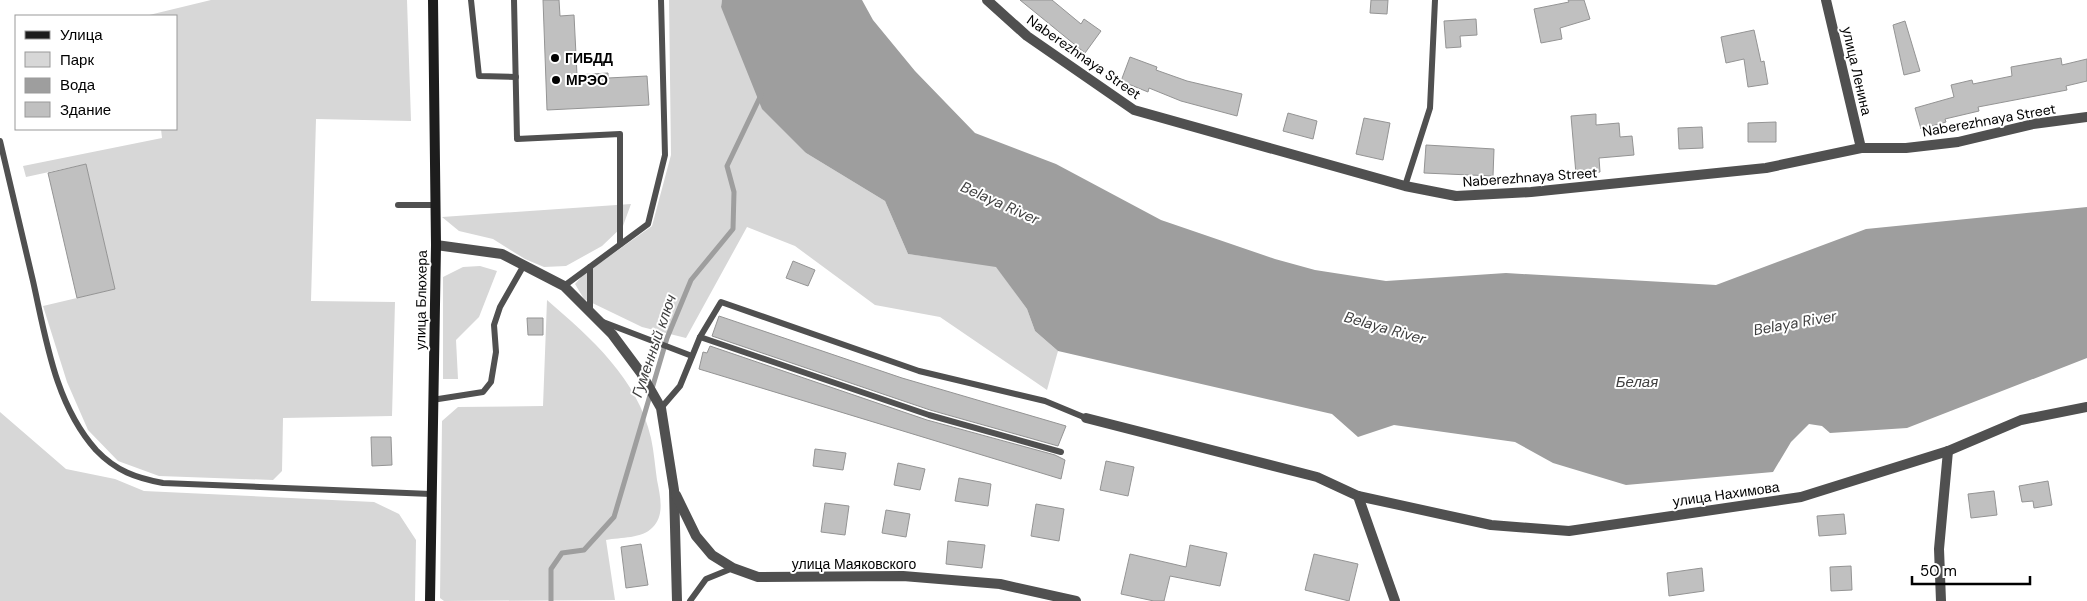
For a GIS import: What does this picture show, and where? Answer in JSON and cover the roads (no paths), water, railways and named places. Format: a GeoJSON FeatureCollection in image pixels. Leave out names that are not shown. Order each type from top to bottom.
{"type":"FeatureCollection","features":[{"type":"Feature","properties":{"kind":"main road","name":"улица Блюхера"},"geometry":{"type":"LineString","coordinates":[[430,601],[436,246],[433,0]]}},
{"type":"Feature","properties":{"kind":"street","name":"Naberezhnaya Street"},"geometry":{"type":"LineString","coordinates":[[987,0],[1027,36],[1134,110],[1405,186],[1456,196],[1531,192],[1766,168],[1861,148],[1906,148],[1958,142],[2033,124],[2087,117]]}},
{"type":"Feature","properties":{"kind":"street","name":"улица Ленина"},"geometry":{"type":"LineString","coordinates":[[1826,0],[1861,148]]}},
{"type":"Feature","properties":{"kind":"street"},"geometry":{"type":"LineString","coordinates":[[436,246],[502,254],[564,286],[612,334],[642,373],[661,408],[674,490],[677,601]]}},
{"type":"Feature","properties":{"kind":"street","name":"улица Нахимова"},"geometry":{"type":"LineString","coordinates":[[1086,418],[1317,476],[1358,496],[1490,525],[1569,531],[1801,497],[1948,451],[2021,420],[2087,407]]}},
{"type":"Feature","properties":{"kind":"street"},"geometry":{"type":"LineString","coordinates":[[1941,601],[1939,549],[1948,451]]}},
{"type":"Feature","properties":{"kind":"street","name":"улица Маяковского"},"geometry":{"type":"LineString","coordinates":[[674,490],[696,536],[712,555],[733,568],[758,577],[903,576],[1000,584],[1076,601]]}},
{"type":"Feature","properties":{"kind":"street"},"geometry":{"type":"LineString","coordinates":[[1358,496],[1395,601]]}},
{"type":"Feature","properties":{"kind":"lane"},"geometry":{"type":"LineString","coordinates":[[470,0],[479,76],[516,77]]}},
{"type":"Feature","properties":{"kind":"lane"},"geometry":{"type":"LineString","coordinates":[[514,0],[516,139],[620,134],[620,244]]}},
{"type":"Feature","properties":{"kind":"lane"},"geometry":{"type":"LineString","coordinates":[[564,286],[648,224],[665,155],[661,0]]}},
{"type":"Feature","properties":{"kind":"lane"},"geometry":{"type":"LineString","coordinates":[[1405,186],[1430,108],[1435,0]]}},
{"type":"Feature","properties":{"kind":"lane"},"geometry":{"type":"LineString","coordinates":[[0,140],[51,359],[62,396],[83,432],[97,450],[116,467],[137,478],[163,483],[431,494]]}},
{"type":"Feature","properties":{"kind":"lane"},"geometry":{"type":"LineString","coordinates":[[398,205],[435,205]]}},
{"type":"Feature","properties":{"kind":"lane"},"geometry":{"type":"LineString","coordinates":[[432,400],[484,392],[491,382],[496,352],[494,325],[500,307],[524,265]]}},
{"type":"Feature","properties":{"kind":"lane"},"geometry":{"type":"LineString","coordinates":[[590,267],[593,316],[692,356]]}},
{"type":"Feature","properties":{"kind":"lane"},"geometry":{"type":"LineString","coordinates":[[661,408],[680,386],[700,337],[720,302],[919,372],[1045,401],[1086,418]]}},
{"type":"Feature","properties":{"kind":"lane"},"geometry":{"type":"LineString","coordinates":[[700,337],[929,415],[1061,452]]}},
{"type":"Feature","properties":{"kind":"lane"},"geometry":{"type":"LineString","coordinates":[[690,601],[706,580],[733,568]]}},
{"type":"Feature","properties":{"kind":"water","name":"Белая"},"geometry":{"type":"Polygon","coordinates":[[[722,0],[862,0],[873,20],[915,71],[975,133],[1056,164],[1161,220],[1275,259],[1315,270],[1386,281],[1506,273],[1716,285],[1866,229],[2087,207],[2087,358],[1907,428],[1830,433],[1822,426],[1809,424],[1791,442],[1773,472],[1626,485],[1553,463],[1515,442],[1394,425],[1358,437],[1332,414],[1058,351],[1035,331],[1027,309],[996,267],[908,254],[885,201],[806,153],[762,109],[721,7],[722,0]]]}},
{"type":"Feature","properties":{"kind":"waterway","name":"Гуменный ключ"},"geometry":{"type":"LineString","coordinates":[[551,601],[551,569],[562,553],[584,550],[614,517],[667,338],[691,280],[733,229],[734,192],[727,166],[761,95]]}},
{"type":"Feature","properties":{"kind":"place","name":"ГИБДД"},"geometry":{"type":"Point","coordinates":[555,58]}},
{"type":"Feature","properties":{"kind":"place","name":"МРЭО"},"geometry":{"type":"Point","coordinates":[556,80]}},
{"type":"Feature","properties":{"kind":"water label","name":"Belaya River"},"geometry":{"type":"Point","coordinates":[1000,203]}},
{"type":"Feature","properties":{"kind":"water label","name":"Belaya River"},"geometry":{"type":"Point","coordinates":[1795,323]}},
{"type":"Feature","properties":{"kind":"water label","name":"Belaya River"},"geometry":{"type":"Point","coordinates":[1385,328]}}]}
